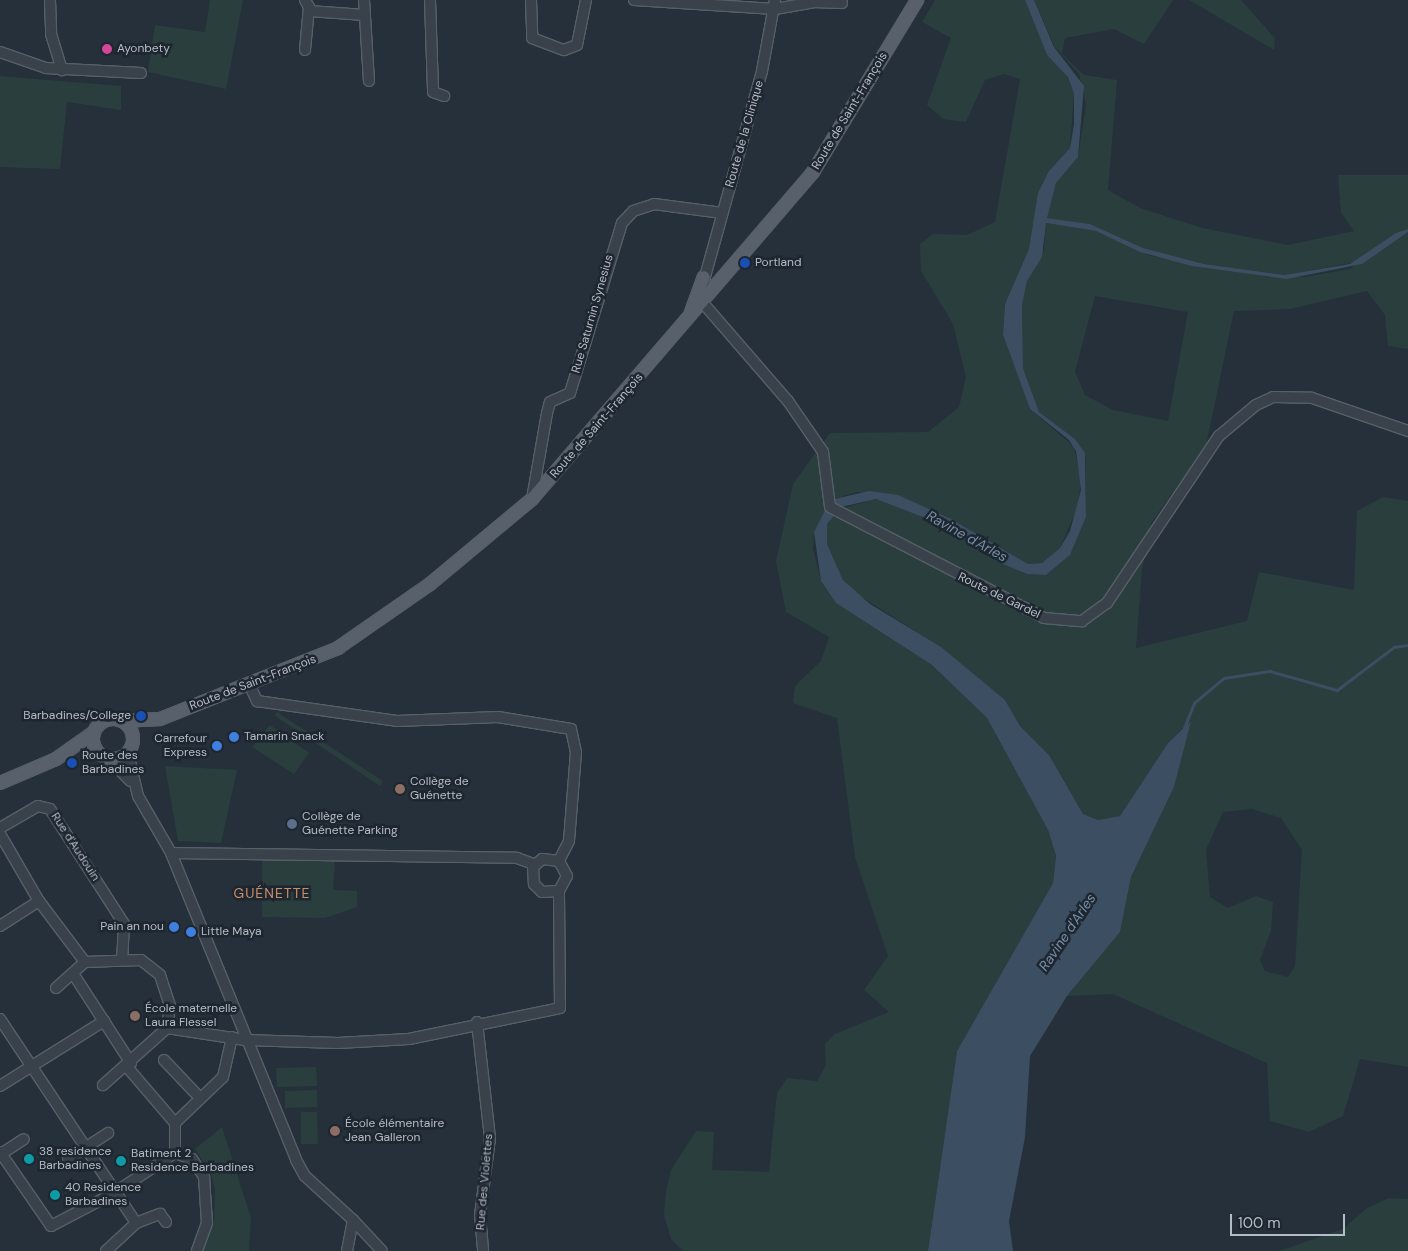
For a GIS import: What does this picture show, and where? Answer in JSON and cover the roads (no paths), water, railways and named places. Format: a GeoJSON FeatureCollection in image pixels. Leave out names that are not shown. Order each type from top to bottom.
{"type":"FeatureCollection","features":[{"type":"Feature","properties":{"kind":"main road","name":"Route de Saint-François"},"geometry":{"type":"LineString","coordinates":[[122,721],[160,719],[305,664],[369,629],[532,499],[708,298],[813,172],[917,0]]}},
{"type":"Feature","properties":{"kind":"main road"},"geometry":{"type":"LineString","coordinates":[[690,318],[706,272],[727,274]]}},
{"type":"Feature","properties":{"kind":"main road"},"geometry":{"type":"LineString","coordinates":[[0,783],[56,759],[109,719],[122,721],[131,730],[130,748],[110,760],[98,753],[56,759]]}},
{"type":"Feature","properties":{"kind":"main road","name":"Route de Saint-François"},"geometry":{"type":"LineString","coordinates":[[130,748],[160,719]]}},
{"type":"Feature","properties":{"kind":"main road"},"geometry":{"type":"LineString","coordinates":[[94,732],[98,753]]}},
{"type":"Feature","properties":{"kind":"street"},"geometry":{"type":"LineString","coordinates":[[50,0],[52,34],[62,70]]}},
{"type":"Feature","properties":{"kind":"street"},"geometry":{"type":"LineString","coordinates":[[305,0],[309,11],[305,50]]}},
{"type":"Feature","properties":{"kind":"street"},"geometry":{"type":"LineString","coordinates":[[364,0],[369,81]]}},
{"type":"Feature","properties":{"kind":"street"},"geometry":{"type":"LineString","coordinates":[[430,0],[433,92],[444,96]]}},
{"type":"Feature","properties":{"kind":"street"},"geometry":{"type":"LineString","coordinates":[[531,0],[532,38],[564,50],[577,45],[586,0]]}},
{"type":"Feature","properties":{"kind":"street"},"geometry":{"type":"LineString","coordinates":[[634,0],[775,5],[842,3]]}},
{"type":"Feature","properties":{"kind":"street","name":"Route de la Clinique"},"geometry":{"type":"LineString","coordinates":[[708,298],[706,272],[775,5]]}},
{"type":"Feature","properties":{"kind":"street"},"geometry":{"type":"LineString","coordinates":[[309,11],[365,15]]}},
{"type":"Feature","properties":{"kind":"street"},"geometry":{"type":"LineString","coordinates":[[0,52],[30,65],[62,70],[141,73]]}},
{"type":"Feature","properties":{"kind":"street","name":"Rue Saturnin Synesius"},"geometry":{"type":"LineString","coordinates":[[532,499],[550,402],[570,393],[622,222],[643,205],[654,204],[722,213]]}},
{"type":"Feature","properties":{"kind":"street","name":"Route de Gardel"},"geometry":{"type":"LineString","coordinates":[[708,298],[788,401],[822,452],[827,501],[836,513],[1044,618],[1082,621],[1107,603],[1219,436],[1256,405],[1273,397],[1312,398],[1408,430]]}},
{"type":"Feature","properties":{"kind":"street"},"geometry":{"type":"LineString","coordinates":[[250,686],[257,701],[397,721],[498,718],[571,729],[576,752],[568,841],[559,861]]}},
{"type":"Feature","properties":{"kind":"street"},"geometry":{"type":"LineString","coordinates":[[130,748],[134,786]]}},
{"type":"Feature","properties":{"kind":"street"},"geometry":{"type":"LineString","coordinates":[[110,760],[134,786],[171,853],[245,1040],[296,1160],[305,1176],[353,1220],[382,1251]]}},
{"type":"Feature","properties":{"kind":"street","name":"Rue d'Audouin"},"geometry":{"type":"LineString","coordinates":[[0,828],[38,806],[50,809],[118,913],[126,935],[122,959]]}},
{"type":"Feature","properties":{"kind":"street"},"geometry":{"type":"LineString","coordinates":[[0,834],[39,901],[85,962]]}},
{"type":"Feature","properties":{"kind":"street"},"geometry":{"type":"LineString","coordinates":[[167,1028],[245,1040],[338,1043],[410,1039],[477,1022],[560,1008],[559,891],[567,876],[559,861],[548,858],[536,864],[516,858],[171,853]]}},
{"type":"Feature","properties":{"kind":"street"},"geometry":{"type":"LineString","coordinates":[[536,864],[532,879],[537,889],[548,893],[559,891]]}},
{"type":"Feature","properties":{"kind":"street"},"geometry":{"type":"LineString","coordinates":[[0,926],[39,901]]}},
{"type":"Feature","properties":{"kind":"street"},"geometry":{"type":"LineString","coordinates":[[56,988],[74,975],[85,962],[122,959],[141,960],[160,975],[170,1006],[167,1028],[129,1065],[103,1085]]}},
{"type":"Feature","properties":{"kind":"street"},"geometry":{"type":"LineString","coordinates":[[74,975],[104,1021],[129,1065],[175,1123],[175,1153]]}},
{"type":"Feature","properties":{"kind":"street"},"geometry":{"type":"LineString","coordinates":[[0,1019],[4,1036],[31,1067],[84,1149],[136,1223]]}},
{"type":"Feature","properties":{"kind":"street"},"geometry":{"type":"LineString","coordinates":[[0,1086],[104,1021]]}},
{"type":"Feature","properties":{"kind":"street","name":"Rue des Violettes"},"geometry":{"type":"LineString","coordinates":[[477,1022],[490,1138],[480,1215],[483,1251]]}},
{"type":"Feature","properties":{"kind":"street"},"geometry":{"type":"LineString","coordinates":[[175,1123],[225,1073],[232,1037]]}},
{"type":"Feature","properties":{"kind":"street"},"geometry":{"type":"LineString","coordinates":[[164,1060],[200,1098]]}},
{"type":"Feature","properties":{"kind":"street"},"geometry":{"type":"LineString","coordinates":[[68,1159],[108,1133]]}},
{"type":"Feature","properties":{"kind":"street"},"geometry":{"type":"LineString","coordinates":[[24,1139],[1,1153],[51,1226],[114,1193],[175,1153]]}},
{"type":"Feature","properties":{"kind":"street"},"geometry":{"type":"LineString","coordinates":[[175,1153],[192,1159],[204,1177],[206,1223],[197,1251]]}},
{"type":"Feature","properties":{"kind":"street"},"geometry":{"type":"LineString","coordinates":[[106,1251],[136,1223],[160,1214],[166,1222]]}},
{"type":"Feature","properties":{"kind":"street"},"geometry":{"type":"LineString","coordinates":[[347,1251],[353,1220]]}},
{"type":"Feature","properties":{"kind":"water","name":"Ravine d'Arles"},"geometry":{"type":"Polygon","coordinates":[[[1025,0],[1034,0],[1054,47],[1084,86],[1078,157],[1056,183],[1047,218],[1090,224],[1143,248],[1204,264],[1284,275],[1350,264],[1396,233],[1408,229],[1408,232],[1362,264],[1287,279],[1192,266],[1140,252],[1096,231],[1046,223],[1042,257],[1027,281],[1022,305],[1023,368],[1039,412],[1075,439],[1085,453],[1086,517],[1070,555],[1046,575],[1027,574],[1003,564],[951,528],[876,499],[841,507],[827,524],[827,544],[843,580],[870,604],[941,647],[1005,700],[1020,726],[1049,755],[1083,814],[1098,820],[1120,816],[1168,743],[1191,721],[1174,787],[1131,877],[1120,932],[1067,996],[1030,1056],[1025,1137],[1009,1221],[1013,1251],[928,1251],[957,1051],[1053,883],[1056,856],[1048,830],[987,718],[932,665],[836,603],[821,581],[814,532],[830,500],[869,491],[898,495],[951,519],[1028,564],[1042,563],[1060,548],[1070,531],[1081,490],[1076,451],[1069,440],[1030,409],[1003,335],[1005,304],[1029,249],[1038,193],[1049,171],[1070,148],[1074,124],[1074,94],[1068,77],[1047,55],[1025,0]]]}},
{"type":"Feature","properties":{"kind":"waterway"},"geometry":{"type":"LineString","coordinates":[[1184,728],[1194,703],[1224,678],[1270,671],[1337,690],[1394,647],[1408,645]]}},
{"type":"Feature","properties":{"kind":"place","name":"Ayonbety"},"geometry":{"type":"Point","coordinates":[107,49]}},
{"type":"Feature","properties":{"kind":"place","name":"Portland"},"geometry":{"type":"Point","coordinates":[745,263]}},
{"type":"Feature","properties":{"kind":"place","name":"Barbadines/College"},"geometry":{"type":"Point","coordinates":[141,716]}},
{"type":"Feature","properties":{"kind":"place","name":"Tamarin Snack"},"geometry":{"type":"Point","coordinates":[234,737]}},
{"type":"Feature","properties":{"kind":"place","name":"Carrefour Express"},"geometry":{"type":"Point","coordinates":[217,746]}},
{"type":"Feature","properties":{"kind":"place","name":"Route des Barbadines"},"geometry":{"type":"Point","coordinates":[72,763]}},
{"type":"Feature","properties":{"kind":"place","name":"Collège de Guénette"},"geometry":{"type":"Point","coordinates":[400,789]}},
{"type":"Feature","properties":{"kind":"place","name":"Collège de Guénette Parking"},"geometry":{"type":"Point","coordinates":[292,824]}},
{"type":"Feature","properties":{"kind":"place","name":"Pain an nou"},"geometry":{"type":"Point","coordinates":[174,927]}},
{"type":"Feature","properties":{"kind":"place","name":"Little Maya"},"geometry":{"type":"Point","coordinates":[191,932]}},
{"type":"Feature","properties":{"kind":"place","name":"École maternelle Laura Flessel"},"geometry":{"type":"Point","coordinates":[135,1016]}},
{"type":"Feature","properties":{"kind":"place","name":"École élémentaire Jean Galleron"},"geometry":{"type":"Point","coordinates":[335,1131]}},
{"type":"Feature","properties":{"kind":"place","name":"38 residence Barbadines"},"geometry":{"type":"Point","coordinates":[29,1159]}},
{"type":"Feature","properties":{"kind":"place","name":"Batiment 2 Residence Barbadines"},"geometry":{"type":"Point","coordinates":[121,1161]}},
{"type":"Feature","properties":{"kind":"place","name":"40 Residence Barbadines"},"geometry":{"type":"Point","coordinates":[55,1195]}},
{"type":"Feature","properties":{"kind":"district","name":"GUÉNETTE"},"geometry":{"type":"Point","coordinates":[272,893]}}]}
